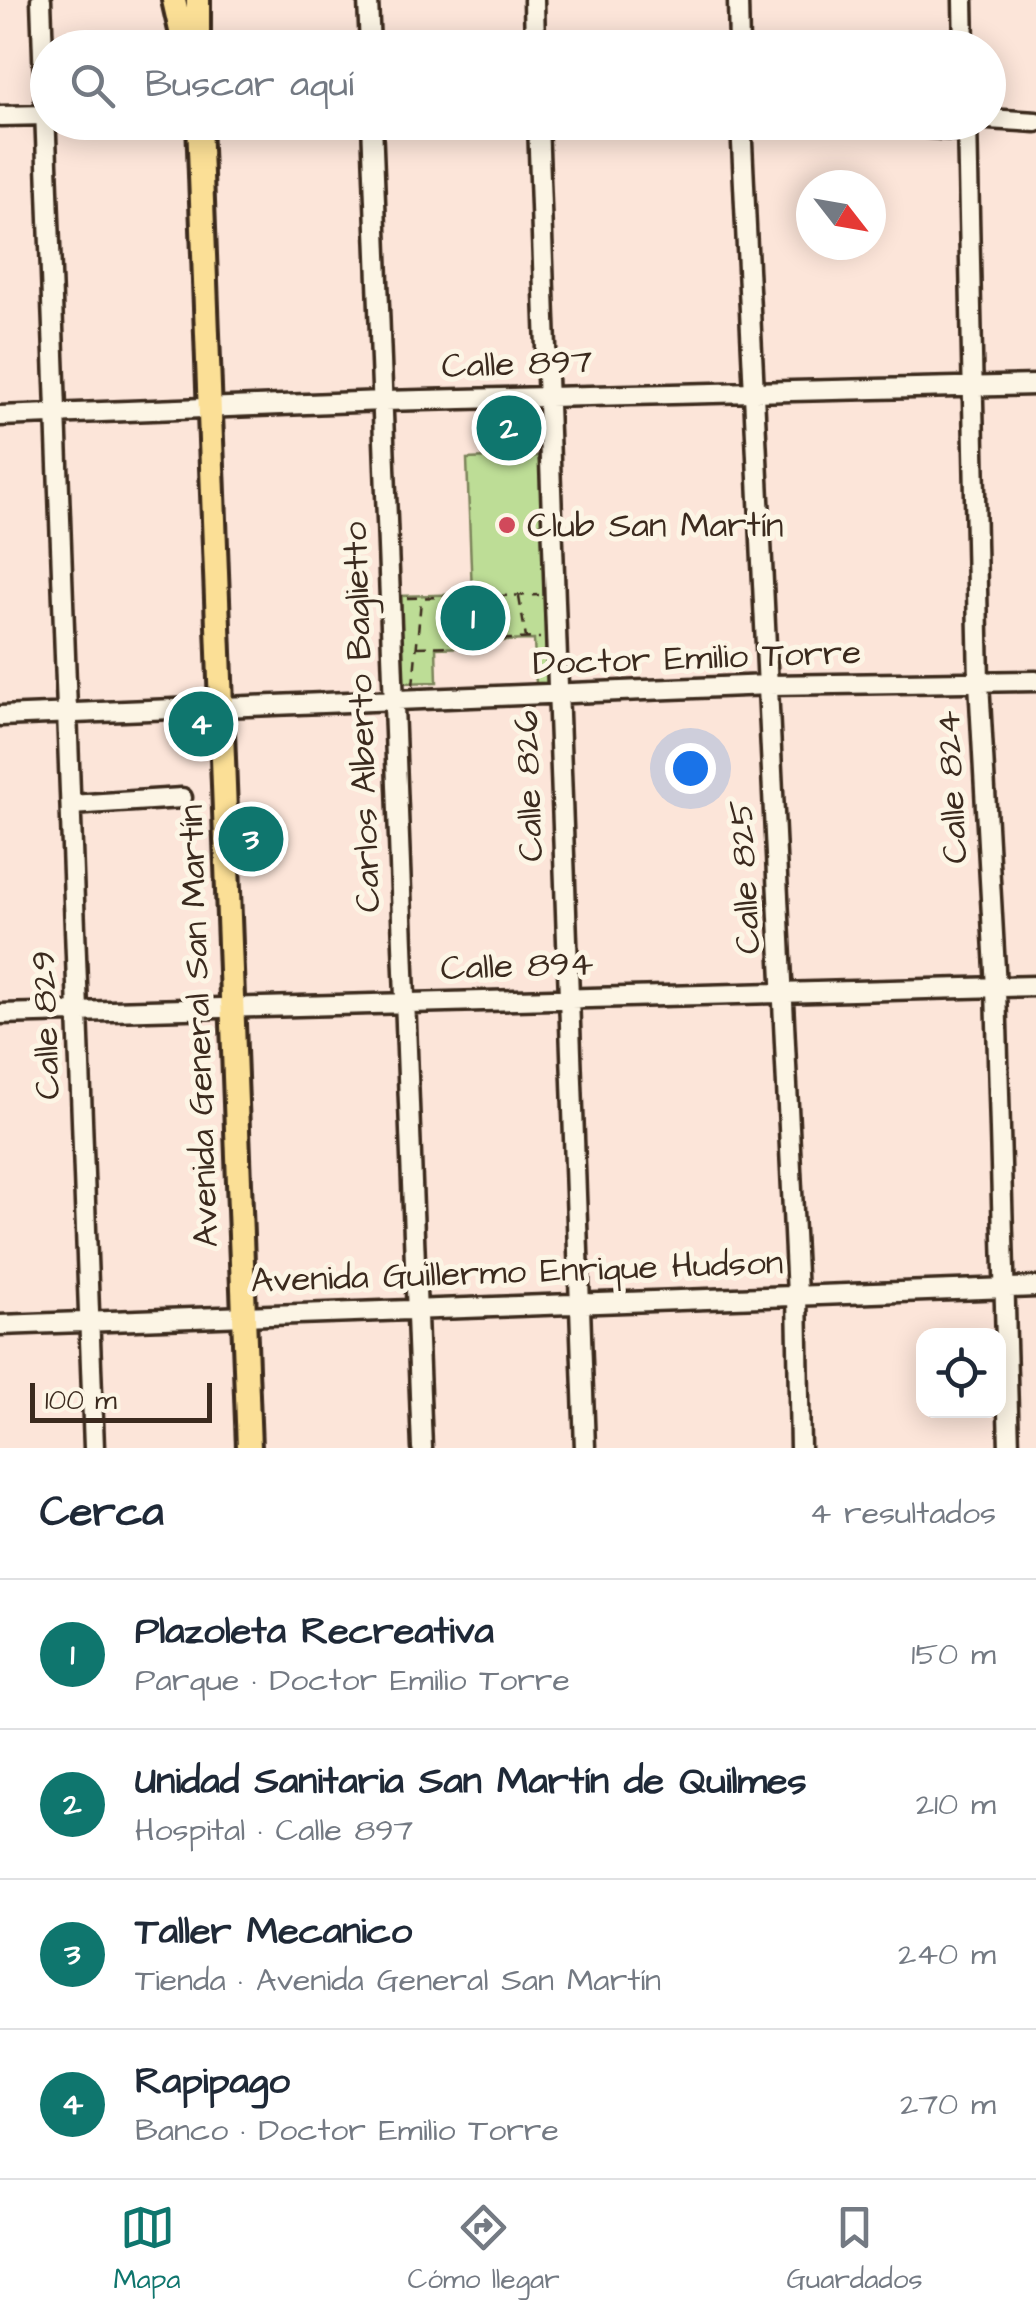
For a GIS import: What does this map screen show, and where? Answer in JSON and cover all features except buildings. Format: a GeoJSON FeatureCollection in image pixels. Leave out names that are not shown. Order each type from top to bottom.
{"type":"FeatureCollection","features":[{"type":"Feature","properties":{"kind":"main road"},"geometry":{"type":"LineString","coordinates":[[174,0],[180,30]]}},
{"type":"Feature","properties":{"kind":"main road"},"geometry":{"type":"LineString","coordinates":[[198,0],[198,30]]}},
{"type":"Feature","properties":{"kind":"main road","name":"Avenida General San Martín"},"geometry":{"type":"LineString","coordinates":[[200,140],[250,1448]]}},
{"type":"Feature","properties":{"kind":"street","name":"Calle 829"},"geometry":{"type":"LineString","coordinates":[[41,0],[42,30]]}},
{"type":"Feature","properties":{"kind":"street"},"geometry":{"type":"LineString","coordinates":[[368,0],[369,30]]}},
{"type":"Feature","properties":{"kind":"street"},"geometry":{"type":"LineString","coordinates":[[534,0],[535,30]]}},
{"type":"Feature","properties":{"kind":"street"},"geometry":{"type":"LineString","coordinates":[[738,0],[739,30]]}},
{"type":"Feature","properties":{"kind":"street"},"geometry":{"type":"LineString","coordinates":[[962,0],[963,30]]}},
{"type":"Feature","properties":{"kind":"street"},"geometry":{"type":"LineString","coordinates":[[0,116],[30,115]]}},
{"type":"Feature","properties":{"kind":"street"},"geometry":{"type":"LineString","coordinates":[[1006,121],[1036,122]]}},
{"type":"Feature","properties":{"kind":"street","name":"Calle 829"},"geometry":{"type":"LineString","coordinates":[[47,140],[94,1448]]}},
{"type":"Feature","properties":{"kind":"street","name":"Carlos Alberto Baglietto"},"geometry":{"type":"LineString","coordinates":[[373,140],[391,599],[403,702],[406,1002],[422,1448]]}},
{"type":"Feature","properties":{"kind":"street","name":"Calle 826"},"geometry":{"type":"LineString","coordinates":[[539,140],[585,1448]]}},
{"type":"Feature","properties":{"kind":"street","name":"Calle 825"},"geometry":{"type":"LineString","coordinates":[[742,140],[797,1295],[800,1448]]}},
{"type":"Feature","properties":{"kind":"street","name":"Calle 824"},"geometry":{"type":"LineString","coordinates":[[967,140],[980,682],[996,988],[1009,1448]]}},
{"type":"Feature","properties":{"kind":"street","name":"Calle 897"},"geometry":{"type":"LineString","coordinates":[[0,416],[547,396],[1036,385]]}},
{"type":"Feature","properties":{"kind":"street","name":"Doctor Emilio Torre"},"geometry":{"type":"LineString","coordinates":[[0,716],[769,685],[1036,682]]}},
{"type":"Feature","properties":{"kind":"street"},"geometry":{"type":"LineString","coordinates":[[70,805],[182,798]]}},
{"type":"Feature","properties":{"kind":"street","name":"Calle 894"},"geometry":{"type":"LineString","coordinates":[[0,1014],[1036,986]]}},
{"type":"Feature","properties":{"kind":"street","name":"Avenida Guillermo Enrique Hudson"},"geometry":{"type":"LineString","coordinates":[[0,1325],[1036,1287]]}},
{"type":"Feature","properties":{"kind":"path"},"geometry":{"type":"LineString","coordinates":[[391,599],[555,594]]}},
{"type":"Feature","properties":{"kind":"path"},"geometry":{"type":"LineString","coordinates":[[519,595],[526,639]]}},
{"type":"Feature","properties":{"kind":"path"},"geometry":{"type":"LineString","coordinates":[[466,641],[472,597]]}},
{"type":"Feature","properties":{"kind":"path"},"geometry":{"type":"LineString","coordinates":[[403,702],[417,647],[421,598]]}},
{"type":"Feature","properties":{"kind":"path"},"geometry":{"type":"LineString","coordinates":[[417,647],[450,646],[450,641],[556,638]]}},
{"type":"Feature","properties":{"kind":"green space"},"geometry":{"type":"Polygon","coordinates":[[[542,456],[550,685],[536,685],[534,640],[468,642],[468,647],[436,648],[437,682],[400,683],[398,596],[472,594],[467,459],[542,456]]]}},
{"type":"Feature","properties":{"kind":"place","name":"Unidad Sanitaria San Martín de Quilmes"},"geometry":{"type":"Point","coordinates":[509,428]}},
{"type":"Feature","properties":{"kind":"place","name":"Club San Martín"},"geometry":{"type":"Point","coordinates":[507,525]}},
{"type":"Feature","properties":{"kind":"place","name":"Plazoleta Recreativa"},"geometry":{"type":"Point","coordinates":[473,618]}},
{"type":"Feature","properties":{"kind":"place","name":"Rapipago"},"geometry":{"type":"Point","coordinates":[201,724]}},
{"type":"Feature","properties":{"kind":"place","name":"Taller Mecanico"},"geometry":{"type":"Point","coordinates":[251,839]}}]}
